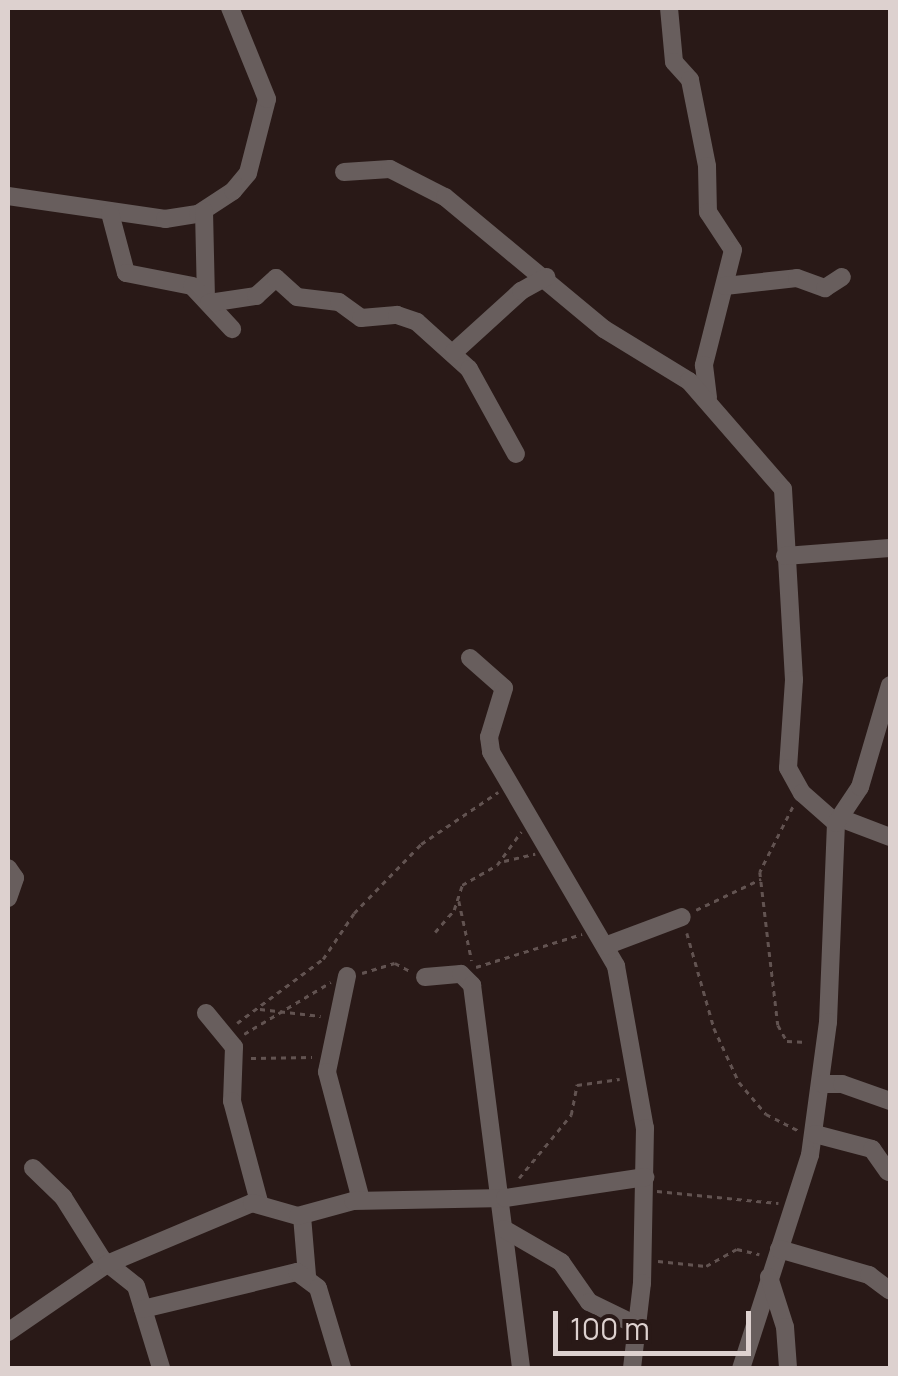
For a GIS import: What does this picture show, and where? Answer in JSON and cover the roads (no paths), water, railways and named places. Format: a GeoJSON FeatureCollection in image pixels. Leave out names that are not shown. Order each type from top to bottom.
{"type":"FeatureCollection","features":[{"type":"Feature","properties":{"kind":"street"},"geometry":{"type":"LineString","coordinates":[[8,196],[110,214],[165,219],[204,212],[248,173],[266,115],[264,79],[230,8]]}},
{"type":"Feature","properties":{"kind":"street"},"geometry":{"type":"LineString","coordinates":[[669,8],[674,62],[690,80],[708,166],[708,212],[733,250],[704,365],[708,398]]}},
{"type":"Feature","properties":{"kind":"street"},"geometry":{"type":"LineString","coordinates":[[344,172],[390,169],[422,182],[546,277],[604,329],[708,398],[782,490],[794,680],[787,756],[809,798],[838,820],[890,837]]}},
{"type":"Feature","properties":{"kind":"street"},"geometry":{"type":"LineString","coordinates":[[204,212],[203,259],[208,301]]}},
{"type":"Feature","properties":{"kind":"street"},"geometry":{"type":"LineString","coordinates":[[110,214],[126,273],[180,282],[208,301],[232,329]]}},
{"type":"Feature","properties":{"kind":"street"},"geometry":{"type":"LineString","coordinates":[[180,282],[203,259]]}},
{"type":"Feature","properties":{"kind":"street"},"geometry":{"type":"LineString","coordinates":[[454,352],[530,284],[546,277]]}},
{"type":"Feature","properties":{"kind":"street"},"geometry":{"type":"LineString","coordinates":[[725,286],[790,278],[825,288],[842,277]]}},
{"type":"Feature","properties":{"kind":"street"},"geometry":{"type":"LineString","coordinates":[[208,301],[256,296],[271,280],[281,279],[298,297],[339,302],[361,318],[407,317],[454,352],[516,454]]}},
{"type":"Feature","properties":{"kind":"street"},"geometry":{"type":"LineString","coordinates":[[785,556],[890,548]]}},
{"type":"Feature","properties":{"kind":"street"},"geometry":{"type":"LineString","coordinates":[[470,658],[503,684],[489,745],[616,966],[637,1078],[644,1184],[643,1259],[632,1368]]}},
{"type":"Feature","properties":{"kind":"street"},"geometry":{"type":"LineString","coordinates":[[741,1368],[814,1134],[826,1041],[838,820],[853,798],[890,685]]}},
{"type":"Feature","properties":{"kind":"street"},"geometry":{"type":"LineString","coordinates":[[871,750],[890,747]]}},
{"type":"Feature","properties":{"kind":"street"},"geometry":{"type":"LineString","coordinates":[[809,798],[853,798]]}},
{"type":"Feature","properties":{"kind":"street"},"geometry":{"type":"LineString","coordinates":[[8,868],[15,878],[8,898]]}},
{"type":"Feature","properties":{"kind":"street"},"geometry":{"type":"LineString","coordinates":[[605,946],[682,916]]}},
{"type":"Feature","properties":{"kind":"street"},"geometry":{"type":"LineString","coordinates":[[426,977],[461,974],[472,986],[521,1368]]}},
{"type":"Feature","properties":{"kind":"street"},"geometry":{"type":"LineString","coordinates":[[346,976],[328,1086],[361,1200]]}},
{"type":"Feature","properties":{"kind":"street"},"geometry":{"type":"LineString","coordinates":[[206,1013],[224,1031],[234,1056],[232,1101],[258,1202]]}},
{"type":"Feature","properties":{"kind":"street"},"geometry":{"type":"LineString","coordinates":[[822,1084],[842,1084],[890,1102]]}},
{"type":"Feature","properties":{"kind":"street"},"geometry":{"type":"LineString","coordinates":[[814,1134],[872,1149],[888,1172]]}},
{"type":"Feature","properties":{"kind":"street"},"geometry":{"type":"LineString","coordinates":[[33,1168],[63,1198],[108,1264],[134,1283],[161,1368]]}},
{"type":"Feature","properties":{"kind":"street"},"geometry":{"type":"LineString","coordinates":[[8,1332],[108,1264],[258,1202],[302,1216],[361,1200],[502,1198],[644,1184]]}},
{"type":"Feature","properties":{"kind":"street"},"geometry":{"type":"LineString","coordinates":[[302,1216],[307,1276],[326,1309],[342,1368]]}},
{"type":"Feature","properties":{"kind":"street"},"geometry":{"type":"LineString","coordinates":[[504,1229],[561,1262],[589,1302],[638,1326]]}},
{"type":"Feature","properties":{"kind":"street"},"geometry":{"type":"LineString","coordinates":[[777,1253],[869,1275],[890,1291]]}},
{"type":"Feature","properties":{"kind":"street"},"geometry":{"type":"LineString","coordinates":[[143,1309],[289,1271],[307,1276]]}},
{"type":"Feature","properties":{"kind":"street"},"geometry":{"type":"LineString","coordinates":[[768,1276],[785,1327],[788,1368]]}}]}
